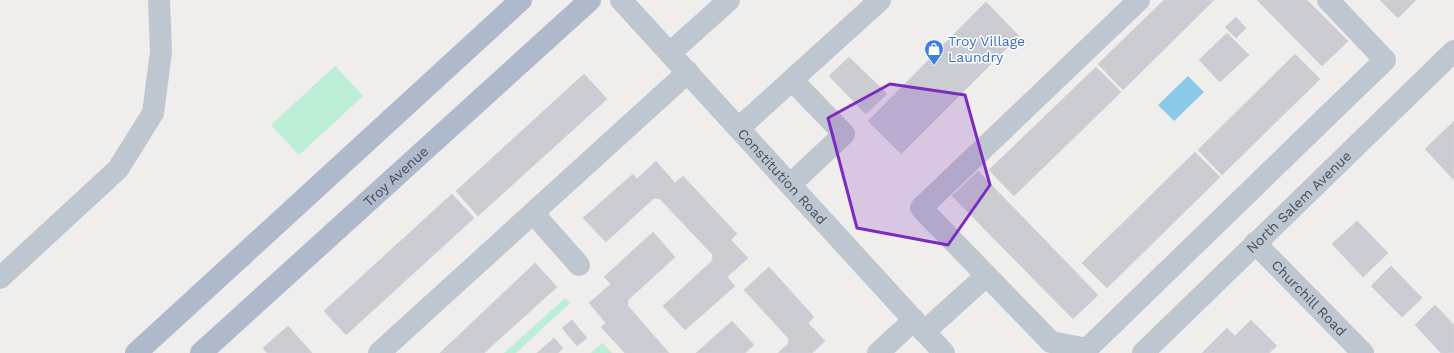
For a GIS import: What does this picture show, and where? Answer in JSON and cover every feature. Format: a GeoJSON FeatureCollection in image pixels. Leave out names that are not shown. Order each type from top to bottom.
{"type":"FeatureCollection","features":[{"type":"Feature","properties":{"kind":"main road"},"geometry":{"type":"LineString","coordinates":[[136,353],[521,0]]}},
{"type":"Feature","properties":{"kind":"main road","name":"Troy Avenue"},"geometry":{"type":"LineString","coordinates":[[201,353],[590,0]]}},
{"type":"Feature","properties":{"kind":"street"},"geometry":{"type":"LineString","coordinates":[[0,278],[118,169],[154,113],[161,52],[159,0]]}},
{"type":"Feature","properties":{"kind":"street","name":"Constitution Road"},"geometry":{"type":"LineString","coordinates":[[621,0],[740,128],[944,353]]}},
{"type":"Feature","properties":{"kind":"street"},"geometry":{"type":"LineString","coordinates":[[670,53],[729,0]]}},
{"type":"Feature","properties":{"kind":"street"},"geometry":{"type":"LineString","coordinates":[[740,128],[880,0]]}},
{"type":"Feature","properties":{"kind":"street"},"geometry":{"type":"LineString","coordinates":[[1139,0],[921,208],[1051,342],[1087,349],[1385,60],[1328,0]]}},
{"type":"Feature","properties":{"kind":"street","name":"North Salem Avenue"},"geometry":{"type":"LineString","coordinates":[[1143,353],[1454,51]]}},
{"type":"Feature","properties":{"kind":"street"},"geometry":{"type":"LineString","coordinates":[[379,353],[688,72]]}},
{"type":"Feature","properties":{"kind":"street"},"geometry":{"type":"LineString","coordinates":[[791,184],[844,134],[792,80]]}},
{"type":"Feature","properties":{"kind":"street"},"geometry":{"type":"LineString","coordinates":[[533,213],[579,265]]}},
{"type":"Feature","properties":{"kind":"street","name":"Churchill Road"},"geometry":{"type":"LineString","coordinates":[[1255,243],[1363,353]]}},
{"type":"Feature","properties":{"kind":"street"},"geometry":{"type":"LineString","coordinates":[[878,353],[919,326],[986,276]]}},
{"type":"Feature","properties":{"kind":"highlighted area"},"geometry":{"type":"Polygon","coordinates":[[[890,84],[965,95],[990,185],[948,245],[857,228],[828,118],[890,84]]]}},
{"type":"Feature","properties":{"kind":"green space"},"geometry":{"type":"Polygon","coordinates":[[[335,66],[363,96],[299,155],[271,125],[335,66]]]}},
{"type":"Feature","properties":{"kind":"green space"},"geometry":{"type":"Polygon","coordinates":[[[565,298],[570,303],[516,353],[504,353],[565,298]]]}},
{"type":"Feature","properties":{"kind":"green space"},"geometry":{"type":"Polygon","coordinates":[[[602,343],[612,353],[591,353],[602,343]]]}},
{"type":"Feature","properties":{"kind":"water"},"geometry":{"type":"Polygon","coordinates":[[[1188,76],[1204,92],[1174,121],[1158,105],[1188,76]]]}},
{"type":"Feature","properties":{"kind":"building"},"geometry":{"type":"Polygon","coordinates":[[[1164,0],[1214,0],[1123,90],[1098,64],[1164,0]]]}},
{"type":"Feature","properties":{"kind":"building"},"geometry":{"type":"Polygon","coordinates":[[[1257,0],[1307,0],[1348,41],[1322,66],[1257,0]]]}},
{"type":"Feature","properties":{"kind":"building"},"geometry":{"type":"Polygon","coordinates":[[[1380,0],[1416,0],[1398,18],[1380,0]]]}},
{"type":"Feature","properties":{"kind":"building"},"geometry":{"type":"Polygon","coordinates":[[[986,2],[1019,36],[901,154],[868,121],[986,2]]]}},
{"type":"Feature","properties":{"kind":"building"},"geometry":{"type":"Polygon","coordinates":[[[1236,17],[1246,28],[1236,38],[1225,27],[1236,17]]]}},
{"type":"Feature","properties":{"kind":"building"},"geometry":{"type":"Polygon","coordinates":[[[1227,33],[1249,55],[1220,82],[1199,60],[1227,33]]]}},
{"type":"Feature","properties":{"kind":"building"},"geometry":{"type":"Polygon","coordinates":[[[1295,54],[1320,79],[1222,175],[1198,150],[1295,54]]]}},
{"type":"Feature","properties":{"kind":"building"},"geometry":{"type":"Polygon","coordinates":[[[849,57],[887,94],[866,114],[829,76],[849,57]]]}},
{"type":"Feature","properties":{"kind":"building"},"geometry":{"type":"Polygon","coordinates":[[[1096,67],[1121,92],[1014,196],[989,170],[1096,67]]]}},
{"type":"Feature","properties":{"kind":"building"},"geometry":{"type":"Polygon","coordinates":[[[584,74],[607,99],[478,216],[456,191],[584,74]]]}},
{"type":"Feature","properties":{"kind":"building"},"geometry":{"type":"Polygon","coordinates":[[[1454,121],[1454,180],[1425,149],[1454,121]]]}},
{"type":"Feature","properties":{"kind":"building"},"geometry":{"type":"Polygon","coordinates":[[[1195,152],[1220,177],[1107,288],[1082,263],[1195,152]]]}},
{"type":"Feature","properties":{"kind":"building"},"geometry":{"type":"Polygon","coordinates":[[[656,161],[675,183],[683,176],[737,234],[731,240],[748,258],[727,277],[735,286],[685,330],[663,306],[712,261],[713,255],[660,199],[654,198],[606,242],[583,218],[633,174],[637,179],[656,161]]]}},
{"type":"Feature","properties":{"kind":"building"},"geometry":{"type":"Polygon","coordinates":[[[978,171],[1098,295],[1073,319],[952,196],[978,171]]]}},
{"type":"Feature","properties":{"kind":"building"},"geometry":{"type":"Polygon","coordinates":[[[452,194],[474,218],[346,335],[324,311],[452,194]]]}},
{"type":"Feature","properties":{"kind":"building"},"geometry":{"type":"Polygon","coordinates":[[[1357,221],[1388,253],[1363,277],[1332,244],[1357,221]]]}},
{"type":"Feature","properties":{"kind":"building"},"geometry":{"type":"Polygon","coordinates":[[[653,232],[675,257],[628,300],[628,306],[669,353],[625,353],[601,327],[606,323],[589,303],[611,284],[604,277],[653,232]]]}},
{"type":"Feature","properties":{"kind":"building"},"geometry":{"type":"Polygon","coordinates":[[[535,263],[557,287],[484,353],[440,353],[535,263]]]}},
{"type":"Feature","properties":{"kind":"building"},"geometry":{"type":"Polygon","coordinates":[[[1391,266],[1422,298],[1402,317],[1371,286],[1391,266]]]}},
{"type":"Feature","properties":{"kind":"building"},"geometry":{"type":"Polygon","coordinates":[[[769,267],[814,317],[808,323],[825,341],[812,353],[778,353],[788,344],[789,339],[744,290],[769,267]]]}},
{"type":"Feature","properties":{"kind":"building"},"geometry":{"type":"Polygon","coordinates":[[[1435,305],[1454,325],[1454,353],[1441,353],[1415,325],[1435,305]]]}},
{"type":"Feature","properties":{"kind":"building"},"geometry":{"type":"Polygon","coordinates":[[[572,320],[587,338],[577,346],[562,328],[572,320]]]}},
{"type":"Feature","properties":{"kind":"building"},"geometry":{"type":"Polygon","coordinates":[[[1251,320],[1277,346],[1269,353],[1202,353],[1227,328],[1235,336],[1251,320]]]}},
{"type":"Feature","properties":{"kind":"building"},"geometry":{"type":"Polygon","coordinates":[[[732,321],[754,345],[745,353],[696,353],[732,321]]]}},
{"type":"Feature","properties":{"kind":"building"},"geometry":{"type":"Polygon","coordinates":[[[288,326],[312,353],[267,353],[263,348],[288,326]]]}},
{"type":"Feature","properties":{"kind":"building"},"geometry":{"type":"Polygon","coordinates":[[[554,338],[563,348],[558,353],[537,353],[554,338]]]}},
{"type":"Feature","properties":{"kind":"place","name":"Troy Village Laundry"},"geometry":{"type":"Point","coordinates":[934,66]}}]}
